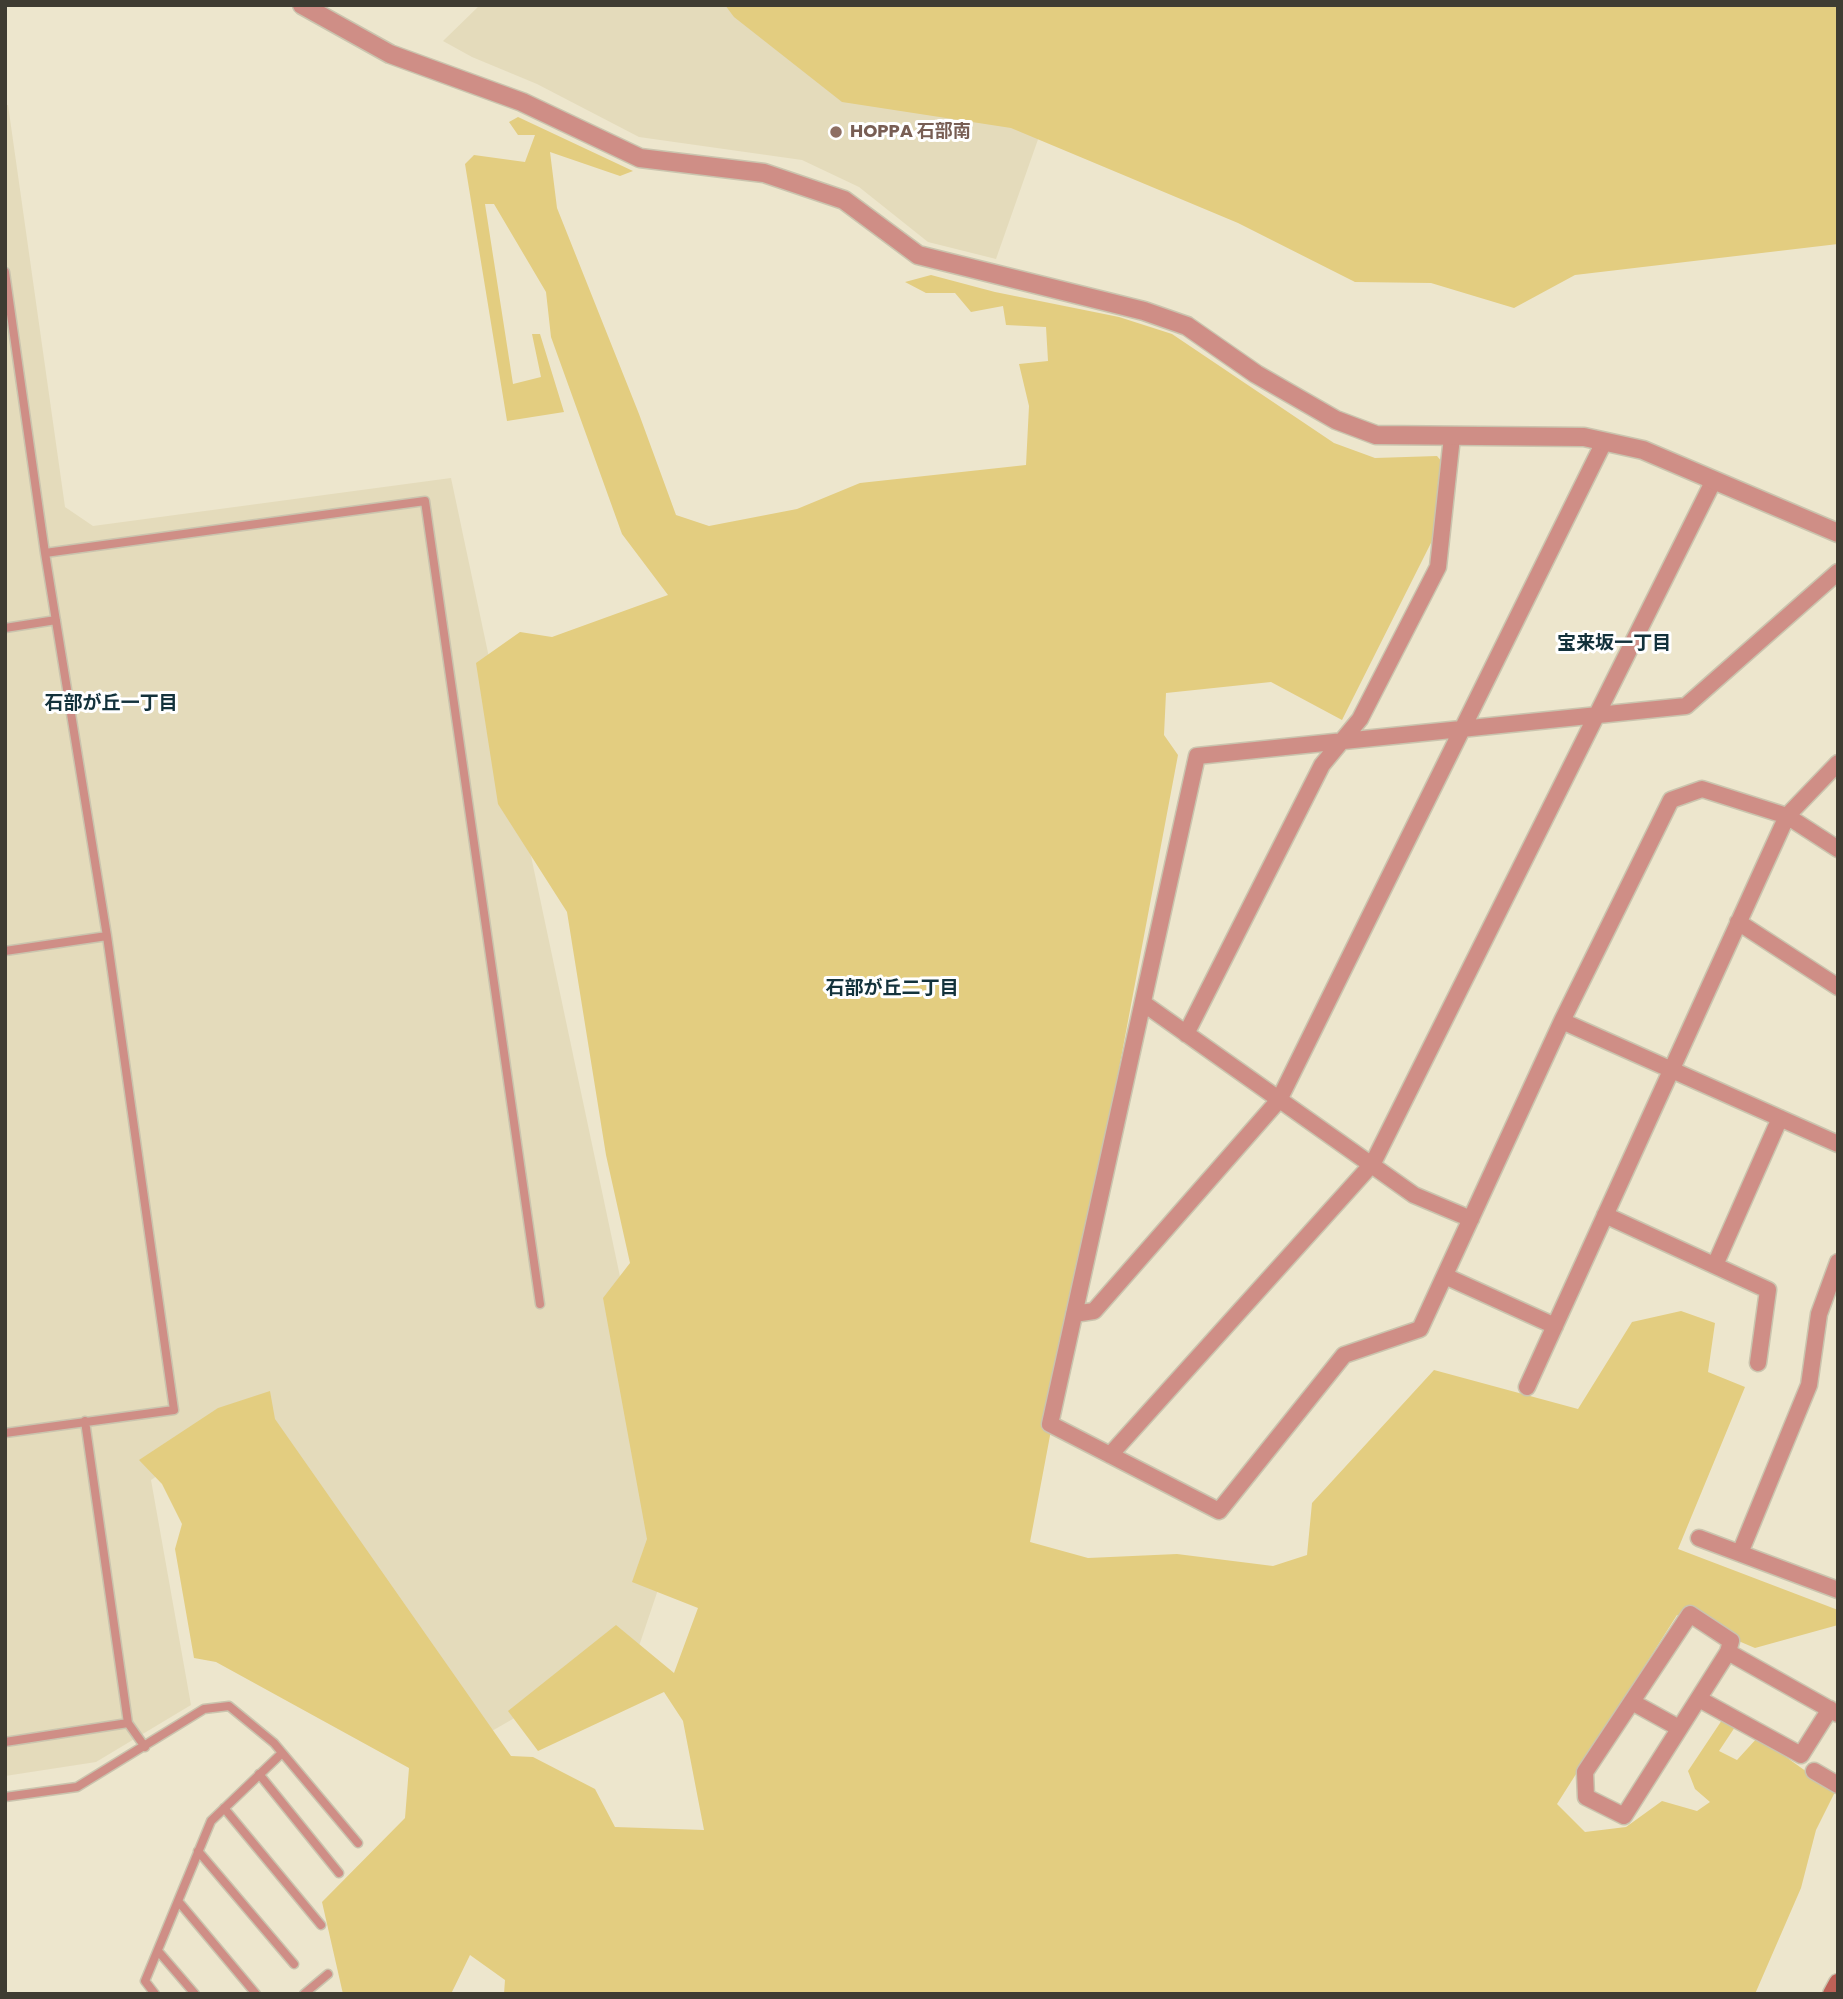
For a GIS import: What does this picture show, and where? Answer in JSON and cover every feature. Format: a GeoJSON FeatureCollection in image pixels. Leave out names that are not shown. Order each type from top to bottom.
{"type":"FeatureCollection","features":[{"type":"Feature","properties":{"kind":"main road"},"geometry":{"type":"LineString","coordinates":[[1832,1994],[1838,1983]]}},
{"type":"Feature","properties":{"kind":"street"},"geometry":{"type":"LineString","coordinates":[[302,5],[390,54],[522,102],[640,158],[764,173],[844,200],[918,256],[1144,311],[1187,326],[1256,374],[1336,420],[1376,435],[1584,437],[1643,450],[1838,533]]}},
{"type":"Feature","properties":{"kind":"street"},"geometry":{"type":"LineString","coordinates":[[1186,1034],[1322,765],[1360,719],[1438,567],[1452,436]]}},
{"type":"Feature","properties":{"kind":"street"},"geometry":{"type":"LineString","coordinates":[[1074,1314],[1094,1311],[1279,1100],[1604,442]]}},
{"type":"Feature","properties":{"kind":"street"},"geometry":{"type":"LineString","coordinates":[[1110,1455],[1373,1163],[1714,480]]}},
{"type":"Feature","properties":{"kind":"street"},"geometry":{"type":"LineString","coordinates":[[1838,572],[1686,706],[1197,756],[1050,1424],[1219,1511],[1344,1355],[1420,1329],[1562,1021],[1671,800],[1702,789],[1787,816],[1838,849]]}},
{"type":"Feature","properties":{"kind":"street"},"geometry":{"type":"LineString","coordinates":[[1527,1387],[1787,816],[1838,763]]}},
{"type":"Feature","properties":{"kind":"street"},"geometry":{"type":"LineString","coordinates":[[1738,922],[1838,987]]}},
{"type":"Feature","properties":{"kind":"street"},"geometry":{"type":"LineString","coordinates":[[1143,1003],[1373,1163],[1414,1195],[1471,1219]]}},
{"type":"Feature","properties":{"kind":"street"},"geometry":{"type":"LineString","coordinates":[[1562,1021],[1838,1144]]}},
{"type":"Feature","properties":{"kind":"street"},"geometry":{"type":"LineString","coordinates":[[1715,1265],[1780,1118]]}},
{"type":"Feature","properties":{"kind":"street"},"geometry":{"type":"LineString","coordinates":[[1605,1214],[1768,1290],[1758,1363]]}},
{"type":"Feature","properties":{"kind":"street"},"geometry":{"type":"LineString","coordinates":[[1740,1553],[1809,1385],[1819,1314],[1838,1262]]}},
{"type":"Feature","properties":{"kind":"street"},"geometry":{"type":"LineString","coordinates":[[1445,1276],[1555,1326]]}},
{"type":"Feature","properties":{"kind":"street"},"geometry":{"type":"LineString","coordinates":[[1699,1538],[1838,1590]]}},
{"type":"Feature","properties":{"kind":"street"},"geometry":{"type":"LineString","coordinates":[[1690,1614],[1731,1641],[1728,1652],[1699,1699],[1624,1816],[1586,1797],[1585,1772],[1690,1614]]}},
{"type":"Feature","properties":{"kind":"street"},"geometry":{"type":"LineString","coordinates":[[1699,1699],[1801,1755],[1834,1712],[1728,1652]]}},
{"type":"Feature","properties":{"kind":"street"},"geometry":{"type":"LineString","coordinates":[[1632,1702],[1679,1728]]}},
{"type":"Feature","properties":{"kind":"street"},"geometry":{"type":"LineString","coordinates":[[1814,1771],[1838,1785]]}},
{"type":"Feature","properties":{"kind":"lane"},"geometry":{"type":"LineString","coordinates":[[5,272],[45,553],[107,936],[174,1409],[5,1433]]}},
{"type":"Feature","properties":{"kind":"lane"},"geometry":{"type":"LineString","coordinates":[[45,553],[425,501],[540,1304]]}},
{"type":"Feature","properties":{"kind":"lane"},"geometry":{"type":"LineString","coordinates":[[5,628],[56,620]]}},
{"type":"Feature","properties":{"kind":"lane"},"geometry":{"type":"LineString","coordinates":[[5,951],[107,936]]}},
{"type":"Feature","properties":{"kind":"lane"},"geometry":{"type":"LineString","coordinates":[[85,1421],[128,1723],[145,1747]]}},
{"type":"Feature","properties":{"kind":"lane"},"geometry":{"type":"LineString","coordinates":[[5,1797],[77,1787],[204,1709],[229,1706],[282,1753],[358,1843]]}},
{"type":"Feature","properties":{"kind":"lane"},"geometry":{"type":"LineString","coordinates":[[5,1742],[128,1723]]}},
{"type":"Feature","properties":{"kind":"lane"},"geometry":{"type":"LineString","coordinates":[[155,1994],[145,1981],[211,1821],[282,1753]]}},
{"type":"Feature","properties":{"kind":"lane"},"geometry":{"type":"LineString","coordinates":[[259,1774],[339,1873]]}},
{"type":"Feature","properties":{"kind":"lane"},"geometry":{"type":"LineString","coordinates":[[224,1808],[321,1925]]}},
{"type":"Feature","properties":{"kind":"lane"},"geometry":{"type":"LineString","coordinates":[[198,1851],[294,1964]]}},
{"type":"Feature","properties":{"kind":"lane"},"geometry":{"type":"LineString","coordinates":[[178,1901],[256,1994]]}},
{"type":"Feature","properties":{"kind":"lane"},"geometry":{"type":"LineString","coordinates":[[158,1951],[195,1994]]}},
{"type":"Feature","properties":{"kind":"lane"},"geometry":{"type":"LineString","coordinates":[[304,1994],[328,1974]]}},
{"type":"Feature","properties":{"kind":"shaded area","name":"HOPPA 石部南"},"geometry":{"type":"Polygon","coordinates":[[[480,5],[742,5],[1042,128],[996,259],[928,242],[859,187],[802,160],[639,137],[537,84],[472,57],[443,41],[480,5]]]}},
{"type":"Feature","properties":{"kind":"shaded area"},"geometry":{"type":"Polygon","coordinates":[[[725,5],[1838,5],[1838,244],[1575,275],[1514,308],[1431,283],[1355,282],[1238,223],[1011,128],[842,102],[734,17],[725,5]]]}},
{"type":"Feature","properties":{"kind":"shaded area"},"geometry":{"type":"Polygon","coordinates":[[[5,105],[8,105],[65,507],[93,526],[451,478],[633,1338],[670,1554],[639,1646],[485,1735],[253,1412],[151,1480],[191,1705],[96,1762],[5,1776],[5,105]]]}},
{"type":"Feature","properties":{"kind":"shaded area"},"geometry":{"type":"Polygon","coordinates":[[[518,117],[633,171],[620,176],[550,152],[557,208],[676,515],[709,526],[797,509],[860,483],[1026,465],[1029,406],[1019,364],[1048,361],[1046,327],[1006,325],[1003,306],[971,312],[955,293],[926,293],[905,282],[931,275],[995,292],[1119,317],[1172,334],[1334,443],[1375,458],[1437,456],[1443,463],[1437,531],[1342,720],[1271,682],[1166,693],[1164,735],[1178,755],[1030,1542],[1088,1558],[1177,1554],[1273,1566],[1307,1555],[1312,1503],[1434,1370],[1578,1409],[1632,1322],[1681,1311],[1715,1323],[1708,1372],[1745,1387],[1678,1549],[1838,1610],[1838,1625],[1755,1648],[1677,1615],[1557,1804],[1585,1832],[1626,1827],[1662,1801],[1697,1811],[1710,1802],[1695,1789],[1688,1771],[1722,1720],[1735,1727],[1719,1751],[1737,1760],[1758,1737],[1835,1792],[1816,1830],[1801,1888],[1755,1994],[504,1994],[505,1980],[470,1955],[451,1994],[343,1994],[322,1902],[405,1818],[409,1768],[216,1662],[194,1658],[175,1549],[182,1524],[162,1484],[139,1460],[218,1408],[270,1391],[275,1419],[511,1756],[533,1757],[595,1789],[615,1827],[704,1830],[683,1721],[664,1692],[538,1751],[508,1711],[616,1625],[674,1673],[698,1608],[632,1582],[647,1539],[603,1298],[630,1263],[606,1155],[567,912],[498,804],[476,663],[520,632],[552,637],[668,595],[622,534],[551,337],[546,292],[494,204],[485,204],[513,384],[541,377],[532,334],[540,334],[564,412],[507,421],[465,164],[474,155],[525,162],[535,135],[518,135],[509,122],[518,117]]]}},
{"type":"Feature","properties":{"kind":"place","name":"HOPPA 石部南"},"geometry":{"type":"Point","coordinates":[836,132]}},
{"type":"Feature","properties":{"kind":"district","name":"宝来坂一丁目"},"geometry":{"type":"Point","coordinates":[1614,644]}},
{"type":"Feature","properties":{"kind":"district","name":"石部が丘一丁目"},"geometry":{"type":"Point","coordinates":[111,704]}},
{"type":"Feature","properties":{"kind":"district","name":"石部が丘二丁目"},"geometry":{"type":"Point","coordinates":[892,989]}}]}
